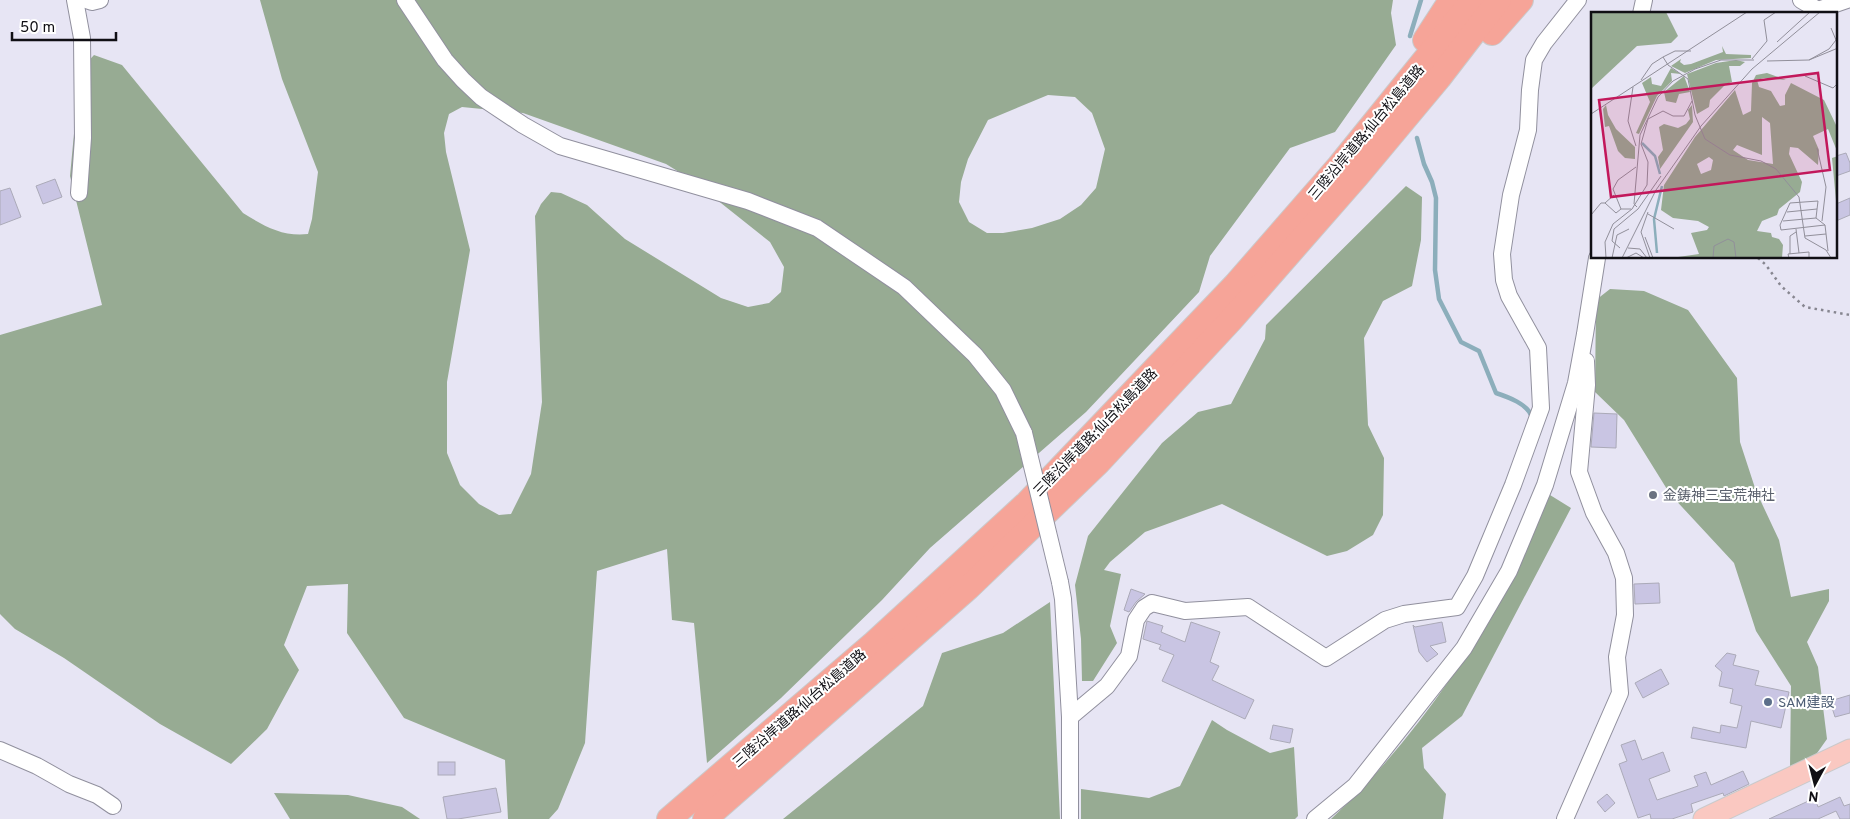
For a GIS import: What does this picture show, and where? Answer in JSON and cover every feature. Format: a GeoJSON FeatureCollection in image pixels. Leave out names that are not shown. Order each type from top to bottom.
{"type":"FeatureCollection","features":[{"type":"Feature","properties":{"kind":"highway"},"geometry":{"type":"LineString","coordinates":[[1349,170],[1451,0]]}},
{"type":"Feature","properties":{"kind":"highway","name":"三陸沿岸道路;仙台松島道路"},"geometry":{"type":"LineString","coordinates":[[705,819],[968,588],[1098,463],[1231,320],[1349,170],[1474,0]]}},
{"type":"Feature","properties":{"kind":"highway","name":"三陸沿岸道路;仙台松島道路"},"geometry":{"type":"LineString","coordinates":[[669,819],[874,643],[1027,503],[1236,284],[1438,78],[1499,0]]}},
{"type":"Feature","properties":{"kind":"highway"},"geometry":{"type":"LineString","coordinates":[[1349,170],[1457,74],[1520,0]]}},
{"type":"Feature","properties":{"kind":"main road"},"geometry":{"type":"LineString","coordinates":[[1704,819],[1850,750]]}},
{"type":"Feature","properties":{"kind":"street"},"geometry":{"type":"LineString","coordinates":[[75,0],[82,38],[83,138],[79,193]]}},
{"type":"Feature","properties":{"kind":"street"},"geometry":{"type":"LineString","coordinates":[[86,0],[92,2],[100,0]]}},
{"type":"Feature","properties":{"kind":"street"},"geometry":{"type":"LineString","coordinates":[[405,0],[445,60],[457,74],[481,97],[523,125],[560,146],[748,201],[817,228],[904,287],[975,355],[1004,390],[1024,433],[1060,582],[1064,608],[1070,717],[1070,819]]}},
{"type":"Feature","properties":{"kind":"street"},"geometry":{"type":"LineString","coordinates":[[1070,717],[1113,679],[1129,656],[1136,620],[1144,608],[1152,603],[1185,611],[1248,607],[1326,658],[1385,620],[1404,614],[1457,607],[1475,576],[1513,485],[1541,408],[1538,348],[1509,296],[1504,280],[1502,254],[1511,196],[1528,130],[1534,60],[1544,43],[1578,0]]}},
{"type":"Feature","properties":{"kind":"street"},"geometry":{"type":"LineString","coordinates":[[1801,0],[1818,12],[1847,0]]}},
{"type":"Feature","properties":{"kind":"street"},"geometry":{"type":"LineString","coordinates":[[1315,819],[1356,786],[1452,664],[1464,648],[1509,571],[1545,485],[1576,383],[1597,259]]}},
{"type":"Feature","properties":{"kind":"street"},"geometry":{"type":"LineString","coordinates":[[1565,819],[1620,694],[1617,657],[1625,615],[1624,578],[1616,553],[1594,513],[1579,472],[1587,385],[1585,334]]}},
{"type":"Feature","properties":{"kind":"street"},"geometry":{"type":"LineString","coordinates":[[0,750],[37,766],[69,784],[97,795],[113,806]]}},
{"type":"Feature","properties":{"kind":"path"},"geometry":{"type":"LineString","coordinates":[[1759,259],[1766,265],[1780,286],[1805,307],[1850,314]]}},
{"type":"Feature","properties":{"kind":"green space"},"geometry":{"type":"Polygon","coordinates":[[[260,0],[1393,0],[1391,13],[1396,45],[1335,132],[1290,148],[1210,256],[1199,292],[1086,412],[930,548],[882,600],[781,698],[707,763],[694,623],[672,620],[667,549],[597,571],[585,743],[558,809],[549,819],[508,819],[505,760],[404,718],[347,633],[348,584],[307,586],[284,645],[299,670],[267,729],[231,764],[160,724],[64,658],[15,629],[0,614],[0,335],[102,305],[70,176],[80,70],[94,55],[122,65],[243,213],[274,230],[290,234],[308,234],[312,219],[318,172],[282,79],[260,0]],[[1048,95],[988,120],[968,159],[961,182],[959,202],[969,222],[987,233],[1003,233],[1032,228],[1060,219],[1081,205],[1096,188],[1105,149],[1092,113],[1075,97],[1048,95]],[[462,107],[449,114],[444,133],[446,152],[470,250],[447,382],[447,453],[460,485],[479,504],[499,515],[511,514],[531,474],[542,402],[535,216],[541,204],[551,192],[561,193],[587,205],[625,239],[721,298],[748,307],[769,303],[781,292],[784,267],[770,242],[692,180],[666,164],[523,113],[462,107]]]}},
{"type":"Feature","properties":{"kind":"green space"},"geometry":{"type":"Polygon","coordinates":[[[1406,186],[1422,197],[1421,240],[1412,286],[1383,301],[1364,338],[1368,425],[1384,458],[1383,515],[1373,535],[1347,551],[1327,556],[1222,504],[1145,532],[1110,562],[1104,570],[1121,574],[1110,626],[1117,643],[1093,681],[1082,681],[1081,639],[1075,585],[1088,536],[1162,443],[1198,412],[1231,404],[1265,339],[1266,325],[1406,186]]]}},
{"type":"Feature","properties":{"kind":"green space"},"geometry":{"type":"Polygon","coordinates":[[[1610,289],[1644,291],[1688,310],[1737,378],[1740,442],[1756,491],[1779,540],[1791,597],[1829,589],[1829,601],[1807,642],[1818,667],[1827,739],[1810,763],[1790,769],[1791,686],[1756,631],[1734,563],[1670,494],[1624,420],[1595,392],[1596,300],[1610,289]]]}},
{"type":"Feature","properties":{"kind":"green space"},"geometry":{"type":"Polygon","coordinates":[[[1550,495],[1571,508],[1462,716],[1422,748],[1424,768],[1446,794],[1443,819],[1331,819],[1405,739],[1470,650],[1513,577],[1550,495]]]}},
{"type":"Feature","properties":{"kind":"green space"},"geometry":{"type":"Polygon","coordinates":[[[1050,602],[1060,819],[783,819],[923,706],[942,653],[1003,633],[1050,602]]]}},
{"type":"Feature","properties":{"kind":"green space"},"geometry":{"type":"Polygon","coordinates":[[[1212,720],[1270,753],[1294,747],[1298,816],[1295,819],[1081,819],[1081,789],[1149,798],[1180,786],[1212,720]]]}},
{"type":"Feature","properties":{"kind":"green space"},"geometry":{"type":"Polygon","coordinates":[[[274,793],[348,795],[402,807],[420,819],[290,819],[274,793]]]}},
{"type":"Feature","properties":{"kind":"building"},"geometry":{"type":"Polygon","coordinates":[[[1846,153],[1850,163],[1850,171],[1838,175],[1838,155],[1846,153]]]}},
{"type":"Feature","properties":{"kind":"building"},"geometry":{"type":"Polygon","coordinates":[[[55,179],[62,197],[43,204],[36,186],[55,179]]]}},
{"type":"Feature","properties":{"kind":"building"},"geometry":{"type":"Polygon","coordinates":[[[10,188],[21,217],[0,225],[0,191],[10,188]]]}},
{"type":"Feature","properties":{"kind":"building"},"geometry":{"type":"Polygon","coordinates":[[[1850,198],[1850,215],[1838,220],[1838,203],[1850,198]]]}},
{"type":"Feature","properties":{"kind":"building"},"geometry":{"type":"Polygon","coordinates":[[[1594,413],[1617,414],[1616,448],[1591,447],[1594,413]]]}},
{"type":"Feature","properties":{"kind":"building"},"geometry":{"type":"Polygon","coordinates":[[[1659,583],[1660,603],[1635,604],[1634,584],[1659,583]]]}},
{"type":"Feature","properties":{"kind":"building"},"geometry":{"type":"Polygon","coordinates":[[[1131,589],[1145,594],[1129,612],[1124,610],[1131,589]]]}},
{"type":"Feature","properties":{"kind":"building"},"geometry":{"type":"Polygon","coordinates":[[[1147,621],[1163,626],[1161,632],[1185,642],[1191,622],[1220,632],[1210,662],[1219,666],[1212,680],[1254,700],[1245,719],[1162,681],[1174,655],[1159,649],[1161,645],[1143,639],[1147,621]]]}},
{"type":"Feature","properties":{"kind":"building"},"geometry":{"type":"Polygon","coordinates":[[[1442,622],[1446,642],[1430,646],[1438,654],[1427,662],[1419,652],[1413,625],[1415,627],[1442,622]]]}},
{"type":"Feature","properties":{"kind":"building"},"geometry":{"type":"Polygon","coordinates":[[[1727,653],[1736,655],[1733,665],[1759,671],[1755,685],[1789,692],[1781,728],[1751,721],[1746,748],[1691,738],[1693,727],[1720,733],[1721,725],[1737,728],[1742,706],[1730,703],[1733,689],[1719,686],[1722,672],[1715,666],[1727,653]]]}},
{"type":"Feature","properties":{"kind":"building"},"geometry":{"type":"Polygon","coordinates":[[[1661,669],[1669,684],[1643,698],[1635,683],[1661,669]]]}},
{"type":"Feature","properties":{"kind":"building"},"geometry":{"type":"Polygon","coordinates":[[[1850,695],[1850,713],[1835,717],[1830,701],[1850,695]]]}},
{"type":"Feature","properties":{"kind":"building"},"geometry":{"type":"Polygon","coordinates":[[[1273,725],[1293,729],[1290,743],[1270,739],[1273,725]]]}},
{"type":"Feature","properties":{"kind":"building"},"geometry":{"type":"Polygon","coordinates":[[[1635,740],[1642,760],[1663,752],[1670,771],[1649,779],[1657,800],[1698,786],[1694,776],[1706,772],[1711,785],[1743,771],[1749,784],[1724,796],[1723,793],[1691,804],[1693,812],[1672,819],[1651,819],[1650,814],[1638,818],[1619,764],[1627,761],[1621,745],[1635,740]]]}},
{"type":"Feature","properties":{"kind":"building"},"geometry":{"type":"Polygon","coordinates":[[[438,762],[455,762],[455,775],[438,775],[438,762]]]}},
{"type":"Feature","properties":{"kind":"building"},"geometry":{"type":"Polygon","coordinates":[[[496,788],[501,812],[447,819],[443,797],[496,788]]]}},
{"type":"Feature","properties":{"kind":"building"},"geometry":{"type":"Polygon","coordinates":[[[1607,794],[1615,803],[1605,812],[1597,802],[1607,794]]]}},
{"type":"Feature","properties":{"kind":"building"},"geometry":{"type":"Polygon","coordinates":[[[1840,797],[1844,806],[1850,804],[1850,819],[1840,819],[1836,811],[1818,819],[1769,819],[1815,798],[1818,807],[1840,797]]]}},
{"type":"Feature","properties":{"kind":"waterway"},"geometry":{"type":"LineString","coordinates":[[1410,36],[1421,0]]}},
{"type":"Feature","properties":{"kind":"waterway"},"geometry":{"type":"LineString","coordinates":[[1417,138],[1436,198],[1435,270],[1439,299],[1461,342],[1479,351],[1496,393],[1522,405],[1530,412],[1532,417]]}},
{"type":"Feature","properties":{"kind":"place","name":"金鋳神三宝荒神社"},"geometry":{"type":"Point","coordinates":[1653,495]}},
{"type":"Feature","properties":{"kind":"place","name":"SAM建設"},"geometry":{"type":"Point","coordinates":[1768,702]}}]}
